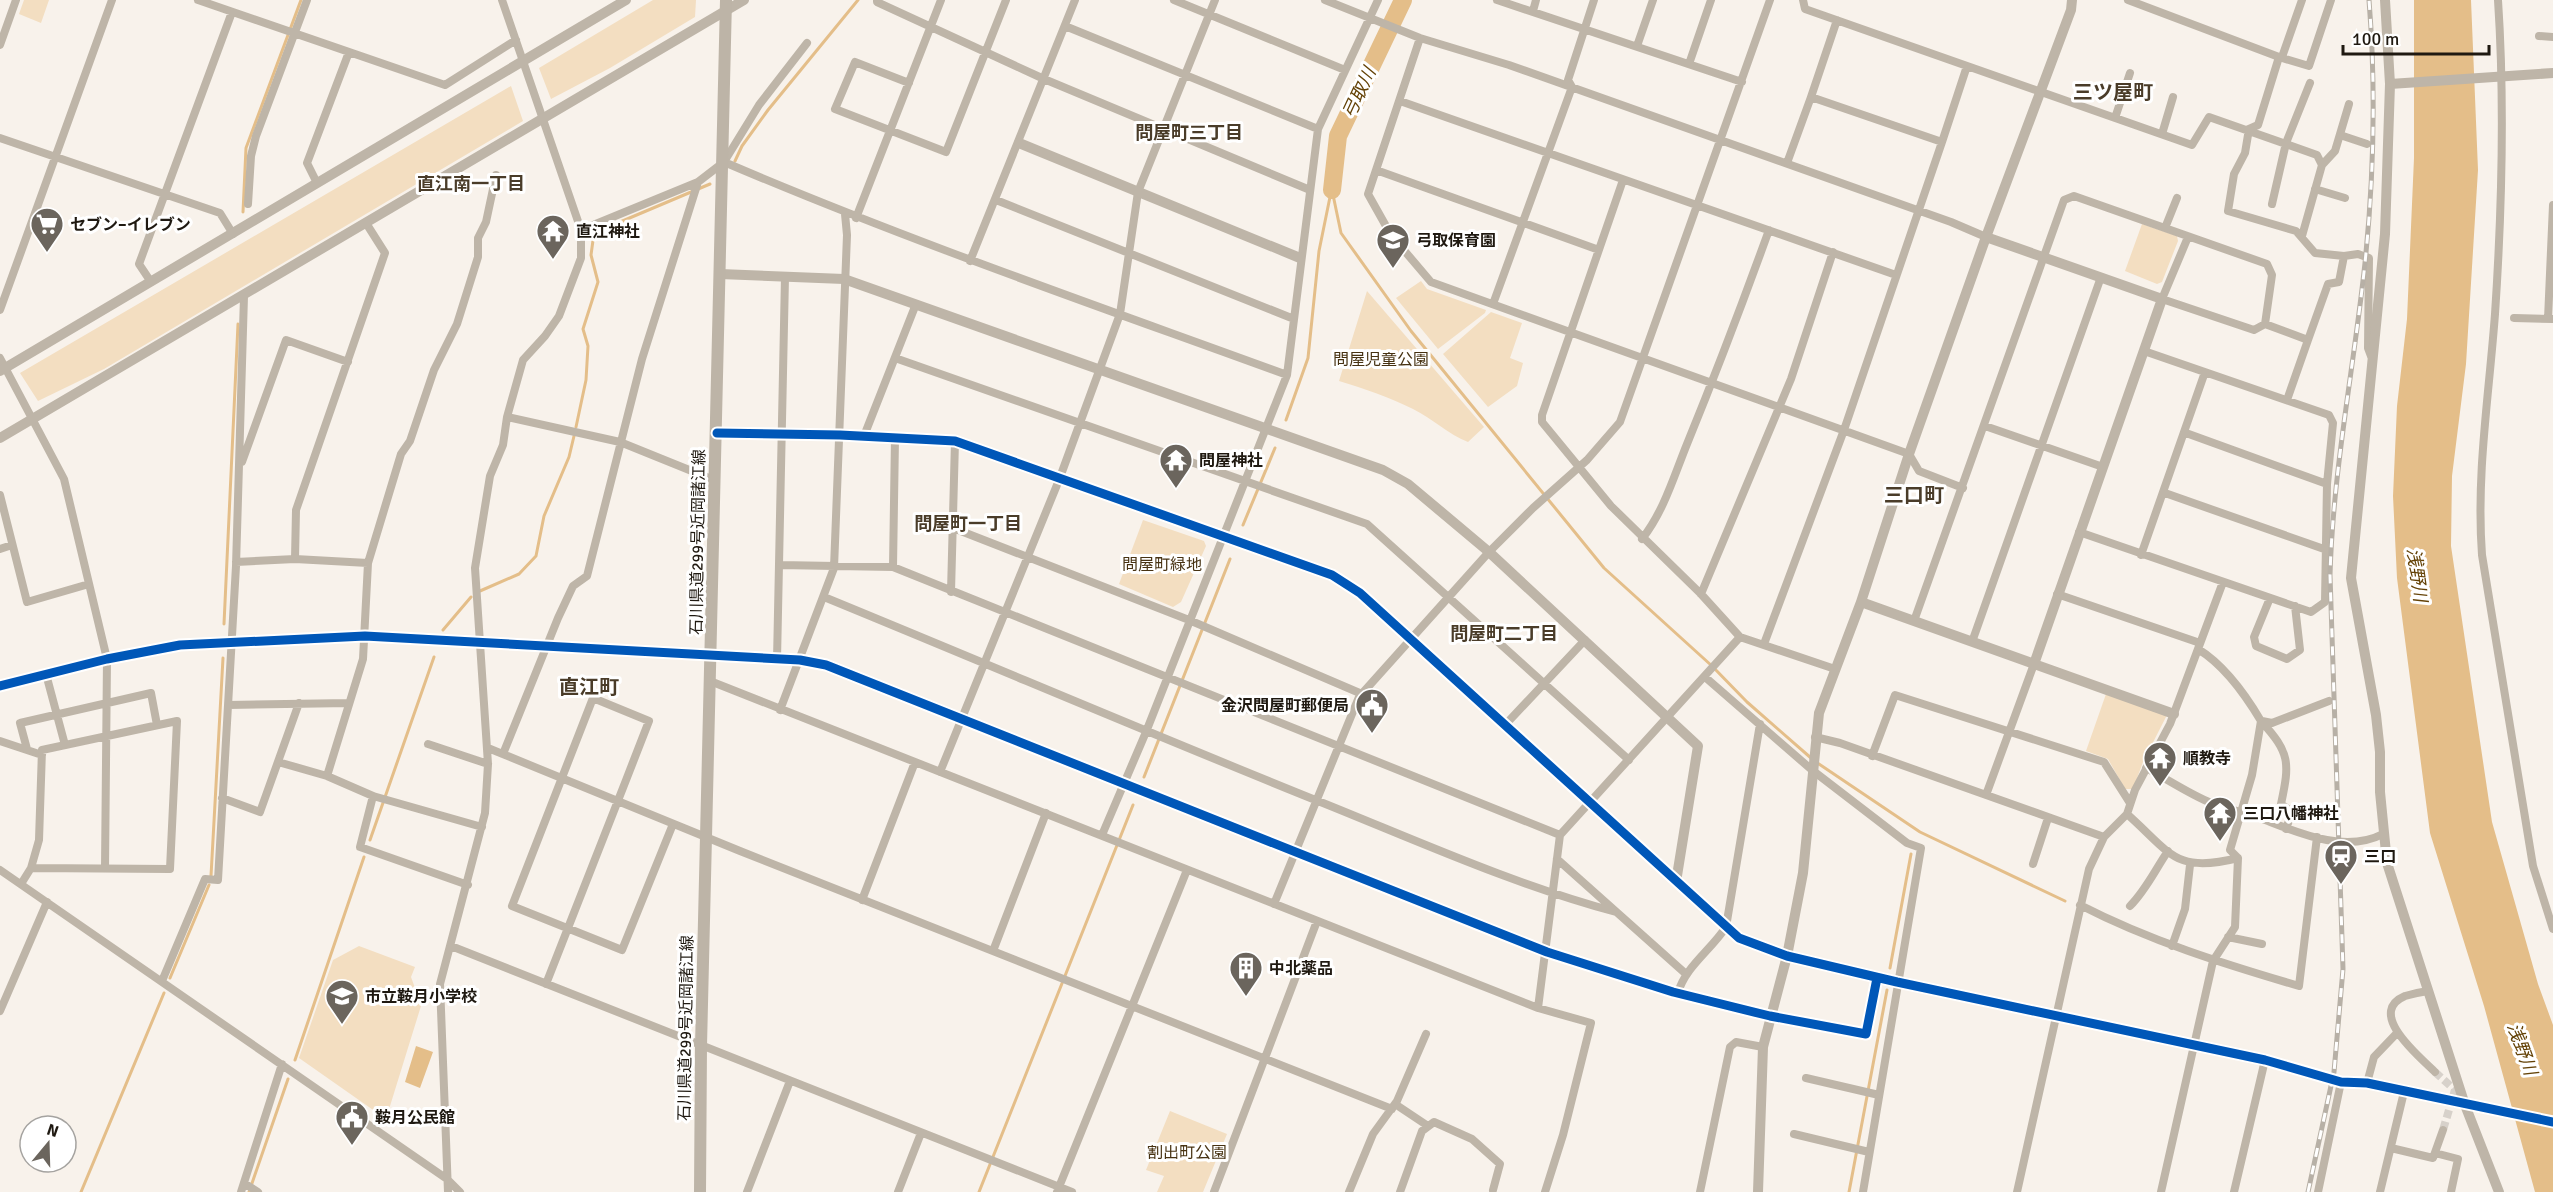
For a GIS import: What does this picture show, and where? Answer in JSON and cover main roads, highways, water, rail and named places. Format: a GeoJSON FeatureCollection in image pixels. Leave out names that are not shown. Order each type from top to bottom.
{"type":"FeatureCollection","features":[{"type":"Feature","properties":{"kind":"main road","name":"石川県道299号近岡諸江線"},"geometry":{"type":"LineString","coordinates":[[700,1192],[700,1046],[724,162],[726,5]]}},
{"type":"Feature","properties":{"kind":"water","name":"浅野川"},"geometry":{"type":"Polygon","coordinates":[[[2414,0],[2471,0],[2478,170],[2466,364],[2452,476],[2451,546],[2492,822],[2538,984],[2553,1025],[2553,1192],[2535,1192],[2484,1006],[2430,833],[2397,578],[2393,496],[2397,406],[2407,319],[2414,158],[2414,0]]]}},
{"type":"Feature","properties":{"kind":"water"},"geometry":{"type":"Polygon","coordinates":[[[416,1046],[433,1052],[420,1088],[405,1082],[416,1046]]]}},
{"type":"Feature","properties":{"kind":"waterway"},"geometry":{"type":"LineString","coordinates":[[243,212],[246,148],[301,0]]}},
{"type":"Feature","properties":{"kind":"waterway"},"geometry":{"type":"LineString","coordinates":[[735,161],[742,146],[768,110],[858,0]]}},
{"type":"Feature","properties":{"kind":"waterway","name":"弓取川"},"geometry":{"type":"LineString","coordinates":[[1332,190],[1338,136],[1403,0]]}},
{"type":"Feature","properties":{"kind":"waterway"},"geometry":{"type":"LineString","coordinates":[[576,427],[586,380],[588,346],[583,329],[598,282],[591,255],[594,233],[710,184]]}},
{"type":"Feature","properties":{"kind":"waterway"},"geometry":{"type":"LineString","coordinates":[[1332,190],[1341,233],[1411,331],[1604,568],[1712,666],[1747,702],[1811,758]]}},
{"type":"Feature","properties":{"kind":"waterway"},"geometry":{"type":"LineString","coordinates":[[1286,420],[1308,358],[1319,251],[1331,192]]}},
{"type":"Feature","properties":{"kind":"waterway"},"geometry":{"type":"LineString","coordinates":[[224,624],[238,324]]}},
{"type":"Feature","properties":{"kind":"waterway"},"geometry":{"type":"LineString","coordinates":[[480,591],[519,574],[536,556],[544,516],[569,457],[574,436]]}},
{"type":"Feature","properties":{"kind":"waterway"},"geometry":{"type":"LineString","coordinates":[[1243,525],[1275,448]]}},
{"type":"Feature","properties":{"kind":"waterway"},"geometry":{"type":"LineString","coordinates":[[1144,777],[1230,559]]}},
{"type":"Feature","properties":{"kind":"waterway"},"geometry":{"type":"LineString","coordinates":[[443,630],[471,597]]}},
{"type":"Feature","properties":{"kind":"waterway"},"geometry":{"type":"LineString","coordinates":[[370,840],[434,657]]}},
{"type":"Feature","properties":{"kind":"waterway"},"geometry":{"type":"LineString","coordinates":[[211,876],[223,658]]}},
{"type":"Feature","properties":{"kind":"waterway"},"geometry":{"type":"LineString","coordinates":[[1816,762],[1920,832],[2065,901]]}},
{"type":"Feature","properties":{"kind":"waterway"},"geometry":{"type":"LineString","coordinates":[[979,1192],[1133,805]]}},
{"type":"Feature","properties":{"kind":"waterway"},"geometry":{"type":"LineString","coordinates":[[1890,968],[1911,854]]}},
{"type":"Feature","properties":{"kind":"waterway"},"geometry":{"type":"LineString","coordinates":[[295,1060],[364,857]]}},
{"type":"Feature","properties":{"kind":"waterway"},"geometry":{"type":"LineString","coordinates":[[170,978],[209,885]]}},
{"type":"Feature","properties":{"kind":"waterway"},"geometry":{"type":"LineString","coordinates":[[1849,1192],[1887,990]]}},
{"type":"Feature","properties":{"kind":"waterway"},"geometry":{"type":"LineString","coordinates":[[81,1192],[164,993]]}},
{"type":"Feature","properties":{"kind":"waterway"},"geometry":{"type":"LineString","coordinates":[[249,1192],[288,1079]]}},
{"type":"Feature","properties":{"kind":"tunnel"},"geometry":{"type":"LineString","coordinates":[[2435,1072],[2455,1090],[2443,1130]]}},
{"type":"Feature","properties":{"kind":"railway"},"geometry":{"type":"LineString","coordinates":[[2308,1192],[2334,1072],[2343,969],[2330,575],[2335,497],[2365,263],[2370,197],[2373,99],[2369,0]]}},
{"type":"Feature","properties":{"kind":"place","name":"セブン−イレブン"},"geometry":{"type":"Point","coordinates":[47,253]}},
{"type":"Feature","properties":{"kind":"place","name":"直江神社"},"geometry":{"type":"Point","coordinates":[553,260]}},
{"type":"Feature","properties":{"kind":"place","name":"弓取保育園"},"geometry":{"type":"Point","coordinates":[1393,269]}},
{"type":"Feature","properties":{"kind":"place","name":"問屋神社"},"geometry":{"type":"Point","coordinates":[1176,489]}},
{"type":"Feature","properties":{"kind":"place","name":"金沢問屋町郵便局"},"geometry":{"type":"Point","coordinates":[1372,734]}},
{"type":"Feature","properties":{"kind":"place","name":"順教寺"},"geometry":{"type":"Point","coordinates":[2160,787]}},
{"type":"Feature","properties":{"kind":"place","name":"三口八幡神社"},"geometry":{"type":"Point","coordinates":[2220,842]}},
{"type":"Feature","properties":{"kind":"place","name":"三口"},"geometry":{"type":"Point","coordinates":[2341,885]}},
{"type":"Feature","properties":{"kind":"place","name":"中北薬品"},"geometry":{"type":"Point","coordinates":[1246,997]}},
{"type":"Feature","properties":{"kind":"place","name":"市立鞍月小学校"},"geometry":{"type":"Point","coordinates":[342,1025]}},
{"type":"Feature","properties":{"kind":"place","name":"鞍月公民館"},"geometry":{"type":"Point","coordinates":[352,1146]}},
{"type":"Feature","properties":{"kind":"district","name":"三ツ屋町"},"geometry":{"type":"Point","coordinates":[2113,92]}},
{"type":"Feature","properties":{"kind":"district","name":"問屋町三丁目"},"geometry":{"type":"Point","coordinates":[1189,133]}},
{"type":"Feature","properties":{"kind":"district","name":"直江南一丁目"},"geometry":{"type":"Point","coordinates":[471,184]}},
{"type":"Feature","properties":{"kind":"district","name":"三口町"},"geometry":{"type":"Point","coordinates":[1914,495]}},
{"type":"Feature","properties":{"kind":"district","name":"問屋町一丁目"},"geometry":{"type":"Point","coordinates":[968,524]}},
{"type":"Feature","properties":{"kind":"district","name":"問屋町二丁目"},"geometry":{"type":"Point","coordinates":[1504,634]}},
{"type":"Feature","properties":{"kind":"district","name":"直江町"},"geometry":{"type":"Point","coordinates":[589,687]}},
{"type":"Feature","properties":{"kind":"park label","name":"問屋児童公園"},"geometry":{"type":"Point","coordinates":[1381,359]}},
{"type":"Feature","properties":{"kind":"park label","name":"問屋町緑地"},"geometry":{"type":"Point","coordinates":[1162,564]}},
{"type":"Feature","properties":{"kind":"park label","name":"割出町公園"},"geometry":{"type":"Point","coordinates":[1187,1152]}}]}
